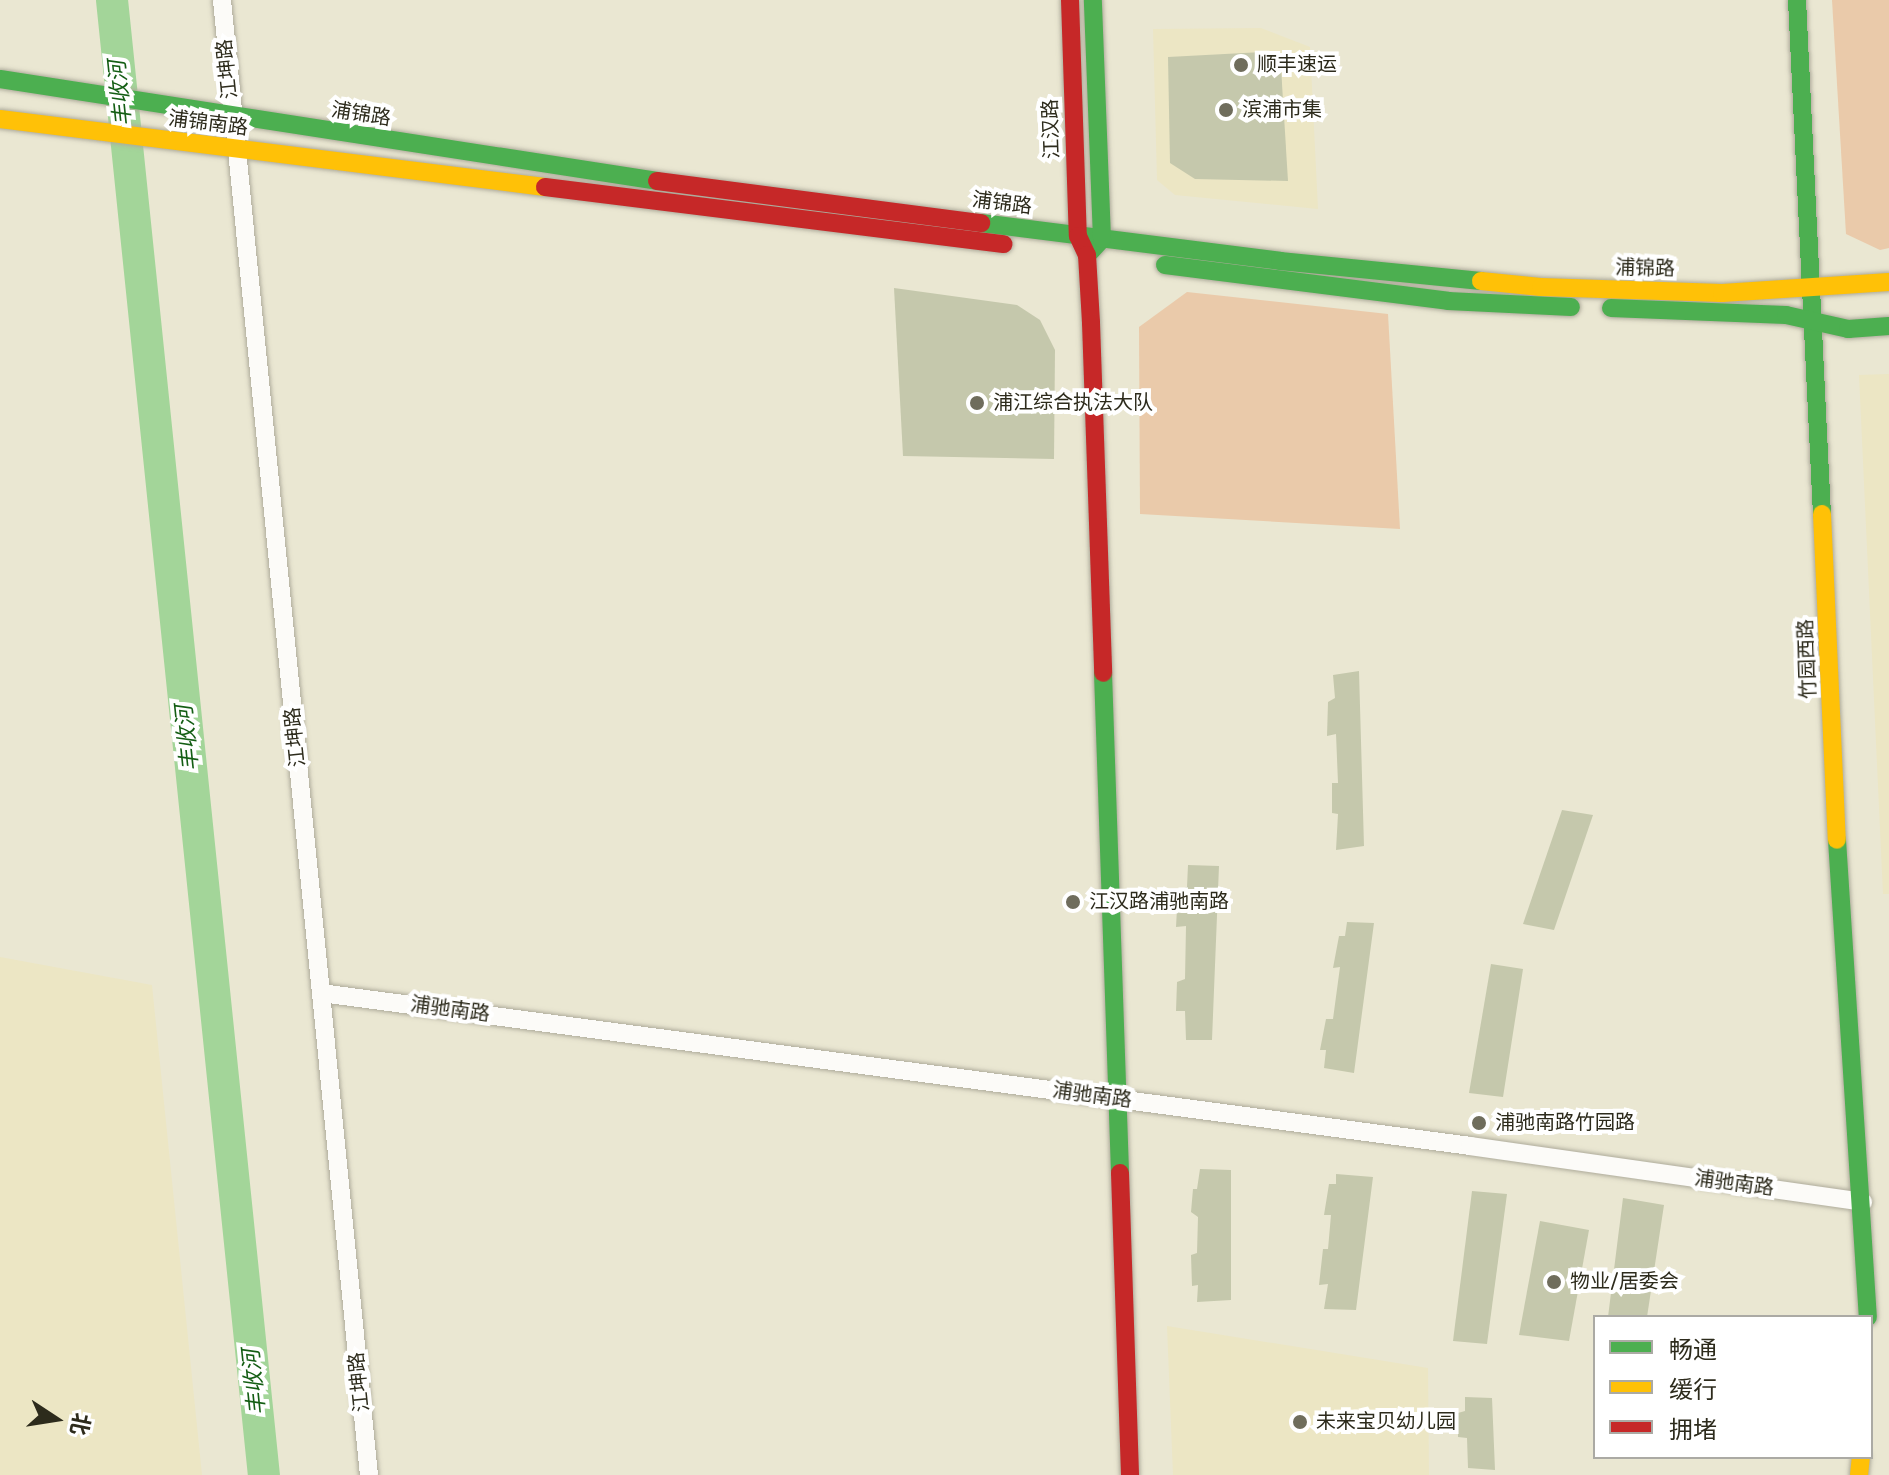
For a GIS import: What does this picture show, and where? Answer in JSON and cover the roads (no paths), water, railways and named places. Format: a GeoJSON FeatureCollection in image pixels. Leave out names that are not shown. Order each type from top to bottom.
{"type":"FeatureCollection","features":[{"type":"Feature","properties":{"kind":"main road","name":"江汉路"},"geometry":{"type":"LineString","coordinates":[[1070,0],[1078,236],[1087,255]]}},
{"type":"Feature","properties":{"kind":"main road"},"geometry":{"type":"LineString","coordinates":[[1093,0],[1102,239],[1087,255],[1130,1475]]}},
{"type":"Feature","properties":{"kind":"main road","name":"竹园西路"},"geometry":{"type":"LineString","coordinates":[[1797,0],[1811,289],[1809,320],[1814,340],[1838,857],[1863,1202],[1868,1315]]}},
{"type":"Feature","properties":{"kind":"main road","name":"浦锦南路"},"geometry":{"type":"LineString","coordinates":[[0,79],[192,111]]}},
{"type":"Feature","properties":{"kind":"main road","name":"浦锦路"},"geometry":{"type":"LineString","coordinates":[[192,111],[608,175],[1102,239],[1541,287],[1722,293],[1889,282]]}},
{"type":"Feature","properties":{"kind":"main road","name":"浦锦南路"},"geometry":{"type":"LineString","coordinates":[[0,119],[412,170]]}},
{"type":"Feature","properties":{"kind":"main road","name":"浦锦路"},"geometry":{"type":"LineString","coordinates":[[412,170],[1448,301],[1786,315],[1848,329],[1889,326]]}},
{"type":"Feature","properties":{"kind":"street","name":"江坤路"},"geometry":{"type":"LineString","coordinates":[[222,0],[369,1475]]}},
{"type":"Feature","properties":{"kind":"street","name":"浦驰南路"},"geometry":{"type":"LineString","coordinates":[[321,993],[1863,1202]]}},
{"type":"Feature","properties":{"kind":"waterway","name":"丰收河"},"geometry":{"type":"LineString","coordinates":[[112,0],[264,1475]]}},
{"type":"Feature","properties":{"kind":"place","name":"顺丰速运"},"geometry":{"type":"Point","coordinates":[1241,65]}},
{"type":"Feature","properties":{"kind":"place","name":"滨浦市集"},"geometry":{"type":"Point","coordinates":[1226,110]}},
{"type":"Feature","properties":{"kind":"place","name":"浦江综合执法大队"},"geometry":{"type":"Point","coordinates":[977,403]}},
{"type":"Feature","properties":{"kind":"place","name":"江汉路浦驰南路"},"geometry":{"type":"Point","coordinates":[1073,902]}},
{"type":"Feature","properties":{"kind":"place","name":"浦驰南路竹园路"},"geometry":{"type":"Point","coordinates":[1479,1123]}},
{"type":"Feature","properties":{"kind":"place","name":"物业/居委会"},"geometry":{"type":"Point","coordinates":[1554,1282]}},
{"type":"Feature","properties":{"kind":"place","name":"未来宝贝幼儿园"},"geometry":{"type":"Point","coordinates":[1300,1422]}}]}
